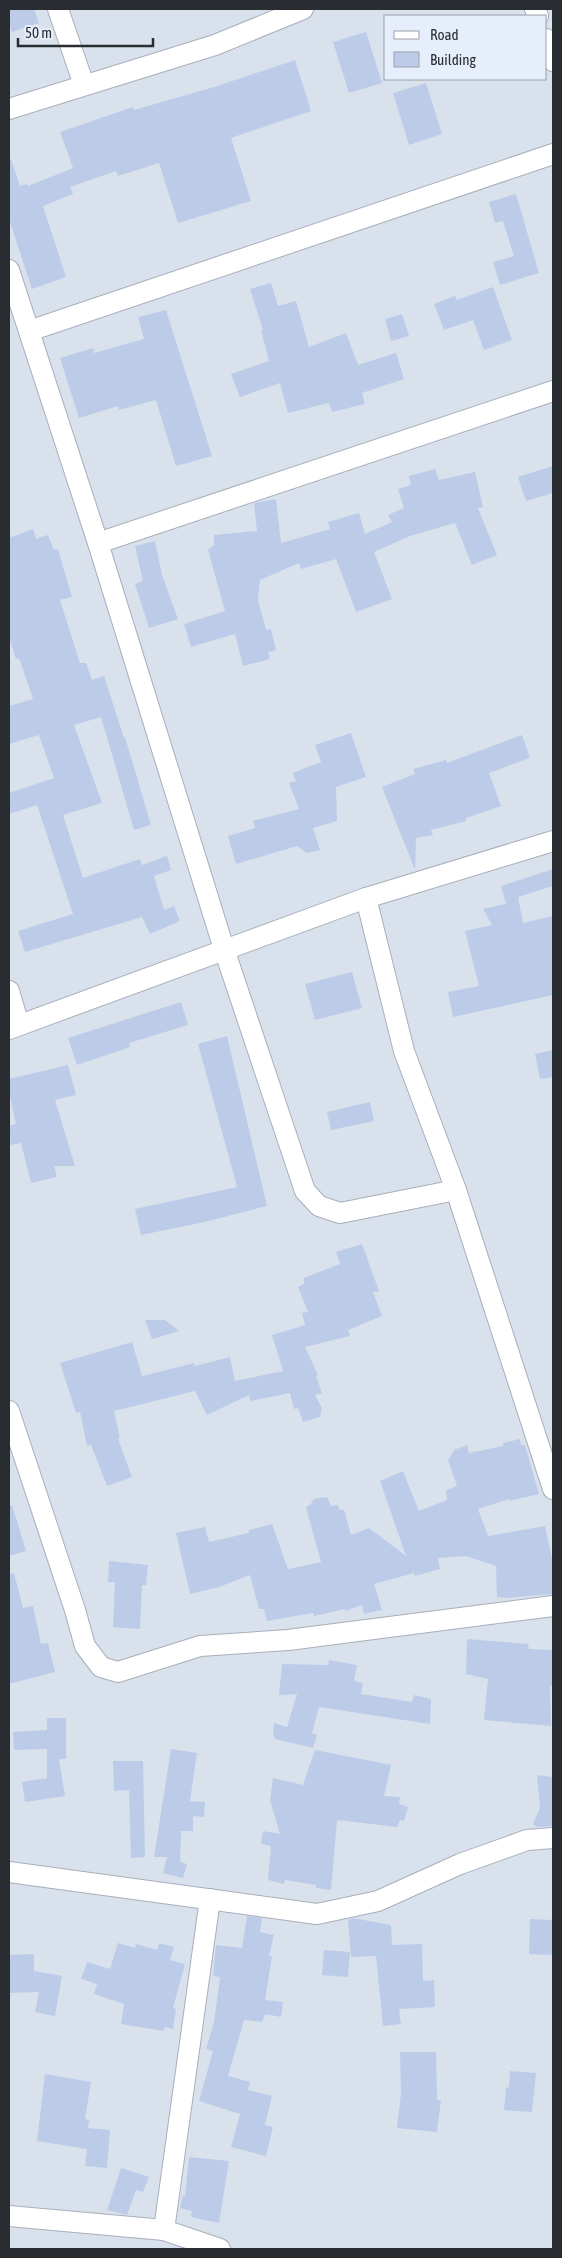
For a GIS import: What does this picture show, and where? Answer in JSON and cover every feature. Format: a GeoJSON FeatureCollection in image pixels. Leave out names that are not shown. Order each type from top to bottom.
{"type":"FeatureCollection","features":[{"type":"Feature","properties":{"kind":"street"},"geometry":{"type":"LineString","coordinates":[[58,9],[84,85]]}},
{"type":"Feature","properties":{"kind":"street"},"geometry":{"type":"LineString","coordinates":[[9,110],[214,45],[295,10]]}},
{"type":"Feature","properties":{"kind":"street"},"geometry":{"type":"LineString","coordinates":[[547,42],[553,61]]}},
{"type":"Feature","properties":{"kind":"street"},"geometry":{"type":"LineString","coordinates":[[29,331],[553,154]]}},
{"type":"Feature","properties":{"kind":"street"},"geometry":{"type":"LineString","coordinates":[[9,270],[98,542],[224,949],[305,1191],[319,1206],[340,1213],[456,1190]]}},
{"type":"Feature","properties":{"kind":"street"},"geometry":{"type":"LineString","coordinates":[[98,542],[553,391]]}},
{"type":"Feature","properties":{"kind":"street"},"geometry":{"type":"LineString","coordinates":[[9,991],[14,1027],[366,898],[553,841]]}},
{"type":"Feature","properties":{"kind":"street"},"geometry":{"type":"LineString","coordinates":[[366,898],[404,1051],[456,1190],[553,1489]]}},
{"type":"Feature","properties":{"kind":"street"},"geometry":{"type":"LineString","coordinates":[[9,1411],[75,1610],[85,1646],[101,1667],[118,1672],[200,1646],[288,1640],[553,1606]]}},
{"type":"Feature","properties":{"kind":"street"},"geometry":{"type":"LineString","coordinates":[[9,1872],[317,1914],[378,1900],[460,1864],[527,1840],[553,1838]]}},
{"type":"Feature","properties":{"kind":"street"},"geometry":{"type":"LineString","coordinates":[[164,2230],[210,1899]]}},
{"type":"Feature","properties":{"kind":"street"},"geometry":{"type":"LineString","coordinates":[[9,2216],[164,2230],[220,2249]]}},
{"type":"Feature","properties":{"kind":"building"},"geometry":{"type":"Polygon","coordinates":[[[9,9],[34,9],[39,23],[12,32],[9,24],[9,9]]]}},
{"type":"Feature","properties":{"kind":"building"},"geometry":{"type":"Polygon","coordinates":[[[366,32],[382,83],[349,93],[333,42],[366,32]]]}},
{"type":"Feature","properties":{"kind":"building"},"geometry":{"type":"Polygon","coordinates":[[[295,60],[311,111],[231,138],[251,201],[178,223],[159,163],[118,176],[116,171],[70,187],[73,194],[43,206],[66,277],[32,289],[9,219],[9,159],[11,159],[20,186],[27,184],[28,186],[73,168],[60,132],[133,107],[134,110],[214,87],[295,60]]]}},
{"type":"Feature","properties":{"kind":"building"},"geometry":{"type":"Polygon","coordinates":[[[426,83],[442,134],[409,145],[393,93],[426,83]]]}},
{"type":"Feature","properties":{"kind":"building"},"geometry":{"type":"Polygon","coordinates":[[[516,194],[539,273],[500,285],[493,262],[514,256],[503,221],[495,223],[489,202],[516,194]]]}},
{"type":"Feature","properties":{"kind":"building"},"geometry":{"type":"Polygon","coordinates":[[[271,283],[278,306],[296,301],[309,347],[346,333],[358,365],[396,353],[404,379],[362,393],[365,404],[332,412],[329,403],[288,413],[280,383],[240,397],[231,374],[269,361],[261,330],[263,330],[250,289],[271,283]]]}},
{"type":"Feature","properties":{"kind":"building"},"geometry":{"type":"Polygon","coordinates":[[[493,287],[512,340],[484,350],[473,320],[444,330],[434,304],[455,296],[457,300],[493,287]]]}},
{"type":"Feature","properties":{"kind":"building"},"geometry":{"type":"Polygon","coordinates":[[[166,310],[212,456],[176,466],[156,400],[119,410],[118,406],[79,418],[60,358],[93,348],[94,353],[144,339],[138,317],[166,310]]]}},
{"type":"Feature","properties":{"kind":"building"},"geometry":{"type":"Polygon","coordinates":[[[402,314],[409,336],[391,341],[385,319],[402,314]]]}},
{"type":"Feature","properties":{"kind":"building"},"geometry":{"type":"Polygon","coordinates":[[[553,466],[553,493],[526,501],[518,477],[553,466]]]}},
{"type":"Feature","properties":{"kind":"building"},"geometry":{"type":"Polygon","coordinates":[[[435,469],[439,480],[475,472],[483,507],[478,508],[497,555],[472,565],[455,523],[410,536],[374,552],[392,599],[356,612],[336,559],[301,569],[299,563],[260,580],[258,600],[266,630],[271,629],[276,650],[268,652],[270,659],[243,666],[235,634],[191,647],[184,624],[225,611],[208,550],[214,545],[214,535],[257,531],[254,503],[276,499],[281,543],[330,529],[328,522],[359,513],[365,534],[392,522],[388,515],[404,508],[398,489],[411,485],[409,476],[435,469]]]}},
{"type":"Feature","properties":{"kind":"building"},"geometry":{"type":"Polygon","coordinates":[[[33,529],[36,539],[48,535],[54,550],[58,549],[72,597],[60,600],[80,663],[86,663],[92,680],[104,676],[125,737],[151,825],[134,830],[101,717],[74,725],[102,803],[63,815],[83,878],[140,859],[142,865],[167,856],[171,870],[154,876],[164,910],[174,906],[180,921],[150,934],[142,917],[25,952],[18,931],[73,914],[37,805],[9,814],[9,793],[54,778],[39,735],[9,744],[9,706],[33,699],[19,658],[16,659],[9,637],[9,538],[33,529]]]}},
{"type":"Feature","properties":{"kind":"building"},"geometry":{"type":"Polygon","coordinates":[[[155,541],[162,575],[178,619],[149,628],[135,584],[143,581],[135,546],[155,541]]]}},
{"type":"Feature","properties":{"kind":"building"},"geometry":{"type":"Polygon","coordinates":[[[351,733],[366,777],[336,787],[337,821],[313,828],[320,850],[307,853],[297,846],[236,864],[228,836],[255,828],[253,821],[299,809],[289,783],[296,781],[293,773],[321,762],[315,745],[351,733]]]}},
{"type":"Feature","properties":{"kind":"building"},"geometry":{"type":"Polygon","coordinates":[[[522,735],[530,758],[489,773],[501,806],[466,818],[466,821],[431,830],[433,835],[416,838],[415,870],[382,787],[415,774],[413,769],[446,760],[447,763],[522,735]]]}},
{"type":"Feature","properties":{"kind":"building"},"geometry":{"type":"Polygon","coordinates":[[[553,869],[553,886],[518,897],[523,923],[553,916],[553,995],[453,1017],[448,992],[479,986],[465,931],[492,925],[483,909],[506,904],[501,886],[553,869]]]}},
{"type":"Feature","properties":{"kind":"building"},"geometry":{"type":"Polygon","coordinates":[[[352,972],[362,1008],[315,1020],[305,984],[352,972]]]}},
{"type":"Feature","properties":{"kind":"building"},"geometry":{"type":"Polygon","coordinates":[[[181,1002],[188,1025],[129,1043],[130,1047],[77,1065],[68,1038],[181,1002]]]}},
{"type":"Feature","properties":{"kind":"building"},"geometry":{"type":"Polygon","coordinates":[[[227,1036],[267,1206],[205,1222],[141,1235],[135,1209],[237,1187],[198,1044],[227,1036]]]}},
{"type":"Feature","properties":{"kind":"building"},"geometry":{"type":"Polygon","coordinates":[[[553,1050],[553,1077],[540,1079],[535,1054],[553,1050]]]}},
{"type":"Feature","properties":{"kind":"building"},"geometry":{"type":"Polygon","coordinates":[[[68,1065],[76,1095],[55,1100],[75,1166],[54,1166],[57,1177],[31,1183],[21,1143],[11,1145],[9,1126],[16,1124],[9,1092],[9,1079],[68,1065]]]}},
{"type":"Feature","properties":{"kind":"building"},"geometry":{"type":"Polygon","coordinates":[[[370,1102],[374,1121],[331,1130],[327,1112],[370,1102]]]}},
{"type":"Feature","properties":{"kind":"building"},"geometry":{"type":"Polygon","coordinates":[[[362,1244],[379,1291],[373,1292],[382,1316],[348,1330],[350,1336],[305,1347],[318,1375],[316,1376],[322,1393],[315,1395],[322,1408],[320,1417],[303,1422],[298,1408],[294,1409],[290,1393],[250,1401],[249,1395],[207,1415],[195,1391],[114,1411],[120,1439],[118,1439],[132,1477],[107,1486],[91,1445],[87,1446],[80,1412],[76,1413],[60,1363],[132,1342],[142,1376],[194,1363],[195,1366],[230,1357],[235,1381],[283,1371],[272,1335],[305,1325],[302,1313],[308,1312],[298,1287],[304,1284],[304,1278],[340,1264],[336,1252],[362,1244]]]}},
{"type":"Feature","properties":{"kind":"building"},"geometry":{"type":"Polygon","coordinates":[[[145,1320],[165,1320],[179,1331],[152,1339],[145,1320]]]}},
{"type":"Feature","properties":{"kind":"building"},"geometry":{"type":"Polygon","coordinates":[[[520,1439],[521,1445],[525,1445],[539,1494],[509,1501],[509,1499],[478,1509],[488,1536],[545,1526],[553,1564],[553,1594],[497,1597],[496,1566],[466,1556],[438,1558],[440,1569],[415,1576],[414,1573],[374,1584],[382,1610],[364,1614],[362,1605],[345,1611],[345,1609],[314,1616],[313,1613],[267,1621],[264,1609],[259,1609],[250,1575],[219,1587],[190,1594],[176,1533],[205,1527],[209,1542],[249,1533],[249,1530],[272,1524],[288,1569],[321,1562],[306,1507],[314,1499],[327,1497],[331,1506],[338,1505],[340,1510],[344,1510],[351,1535],[369,1528],[406,1556],[380,1481],[403,1471],[419,1511],[447,1500],[446,1490],[457,1486],[448,1460],[454,1450],[467,1445],[469,1453],[503,1446],[503,1443],[520,1439]]]}},
{"type":"Feature","properties":{"kind":"building"},"geometry":{"type":"Polygon","coordinates":[[[12,1505],[26,1551],[9,1556],[9,1506],[12,1505]]]}},
{"type":"Feature","properties":{"kind":"building"},"geometry":{"type":"Polygon","coordinates":[[[109,1561],[148,1565],[146,1585],[142,1585],[140,1629],[113,1627],[115,1582],[108,1582],[109,1561]]]}},
{"type":"Feature","properties":{"kind":"building"},"geometry":{"type":"Polygon","coordinates":[[[14,1573],[23,1608],[33,1606],[41,1644],[48,1643],[55,1672],[9,1684],[9,1574],[14,1573]]]}},
{"type":"Feature","properties":{"kind":"building"},"geometry":{"type":"Polygon","coordinates":[[[467,1639],[528,1644],[529,1649],[553,1650],[553,1686],[550,1686],[551,1726],[484,1720],[488,1679],[466,1674],[467,1639]]]}},
{"type":"Feature","properties":{"kind":"building"},"geometry":{"type":"Polygon","coordinates":[[[329,1660],[357,1665],[354,1681],[363,1683],[361,1694],[412,1702],[414,1695],[431,1699],[430,1724],[319,1707],[312,1733],[317,1735],[313,1748],[275,1739],[273,1733],[274,1723],[287,1727],[297,1694],[279,1695],[282,1664],[328,1665],[329,1660]]]}},
{"type":"Feature","properties":{"kind":"building"},"geometry":{"type":"Polygon","coordinates":[[[47,1718],[66,1718],[66,1759],[59,1759],[65,1796],[25,1802],[22,1782],[47,1778],[47,1749],[14,1750],[13,1732],[47,1730],[47,1718]]]}},
{"type":"Feature","properties":{"kind":"building"},"geometry":{"type":"Polygon","coordinates":[[[171,1749],[197,1753],[190,1801],[205,1802],[204,1817],[193,1816],[193,1831],[181,1831],[180,1862],[187,1864],[183,1878],[163,1873],[167,1857],[154,1857],[171,1749]]]}},
{"type":"Feature","properties":{"kind":"building"},"geometry":{"type":"Polygon","coordinates":[[[315,1750],[391,1765],[384,1796],[400,1797],[399,1804],[408,1807],[404,1821],[400,1820],[397,1827],[337,1820],[331,1890],[316,1888],[316,1885],[285,1880],[284,1884],[268,1880],[271,1846],[261,1844],[263,1831],[280,1834],[270,1800],[273,1778],[303,1785],[315,1750]]]}},
{"type":"Feature","properties":{"kind":"building"},"geometry":{"type":"Polygon","coordinates":[[[113,1761],[143,1761],[145,1857],[131,1858],[129,1790],[114,1791],[113,1761]]]}},
{"type":"Feature","properties":{"kind":"building"},"geometry":{"type":"Polygon","coordinates":[[[537,1775],[553,1777],[553,1826],[537,1827],[533,1824],[540,1808],[537,1775]]]}},
{"type":"Feature","properties":{"kind":"building"},"geometry":{"type":"Polygon","coordinates":[[[247,1916],[262,1918],[260,1932],[274,1935],[269,1956],[272,1956],[265,2000],[283,2002],[281,2017],[265,2014],[262,2022],[244,2020],[228,2076],[250,2082],[248,2090],[272,2096],[265,2125],[273,2127],[266,2156],[231,2147],[240,2114],[199,2101],[213,2051],[206,2049],[214,2023],[220,1977],[213,1976],[216,1945],[242,1948],[247,1916]]]}},
{"type":"Feature","properties":{"kind":"building"},"geometry":{"type":"Polygon","coordinates":[[[353,1918],[391,1925],[392,1945],[422,1944],[423,1981],[434,1980],[435,2007],[399,2009],[401,2024],[383,2026],[376,1956],[351,1957],[348,1920],[353,1918]]]}},
{"type":"Feature","properties":{"kind":"building"},"geometry":{"type":"Polygon","coordinates":[[[530,1919],[553,1920],[553,1955],[529,1954],[530,1919]]]}},
{"type":"Feature","properties":{"kind":"building"},"geometry":{"type":"Polygon","coordinates":[[[118,1943],[135,1948],[136,1944],[157,1950],[159,1943],[174,1947],[170,1960],[185,1964],[173,2008],[176,2009],[173,2029],[164,2027],[164,2031],[121,2024],[124,2004],[94,1994],[97,1984],[81,1979],[87,1962],[110,1969],[118,1943]]]}},
{"type":"Feature","properties":{"kind":"building"},"geometry":{"type":"Polygon","coordinates":[[[324,1950],[350,1952],[348,1977],[322,1975],[324,1950]]]}},
{"type":"Feature","properties":{"kind":"building"},"geometry":{"type":"Polygon","coordinates":[[[34,1954],[34,1971],[62,1976],[55,2016],[35,2012],[39,1992],[9,1993],[9,1955],[34,1954]]]}},
{"type":"Feature","properties":{"kind":"building"},"geometry":{"type":"Polygon","coordinates":[[[400,2052],[436,2052],[437,2100],[441,2100],[437,2132],[397,2128],[401,2092],[400,2052]]]}},
{"type":"Feature","properties":{"kind":"building"},"geometry":{"type":"Polygon","coordinates":[[[510,2071],[536,2073],[532,2112],[504,2110],[506,2087],[509,2088],[510,2071]]]}},
{"type":"Feature","properties":{"kind":"building"},"geometry":{"type":"Polygon","coordinates":[[[45,2074],[91,2082],[85,2119],[89,2120],[88,2128],[110,2130],[107,2168],[85,2166],[87,2149],[37,2141],[45,2074]]]}},
{"type":"Feature","properties":{"kind":"building"},"geometry":{"type":"Polygon","coordinates":[[[189,2157],[229,2161],[219,2223],[191,2217],[192,2211],[180,2208],[183,2195],[185,2196],[189,2157]]]}},
{"type":"Feature","properties":{"kind":"building"},"geometry":{"type":"Polygon","coordinates":[[[121,2168],[149,2177],[143,2192],[136,2190],[127,2215],[107,2210],[121,2168]]]}}]}
